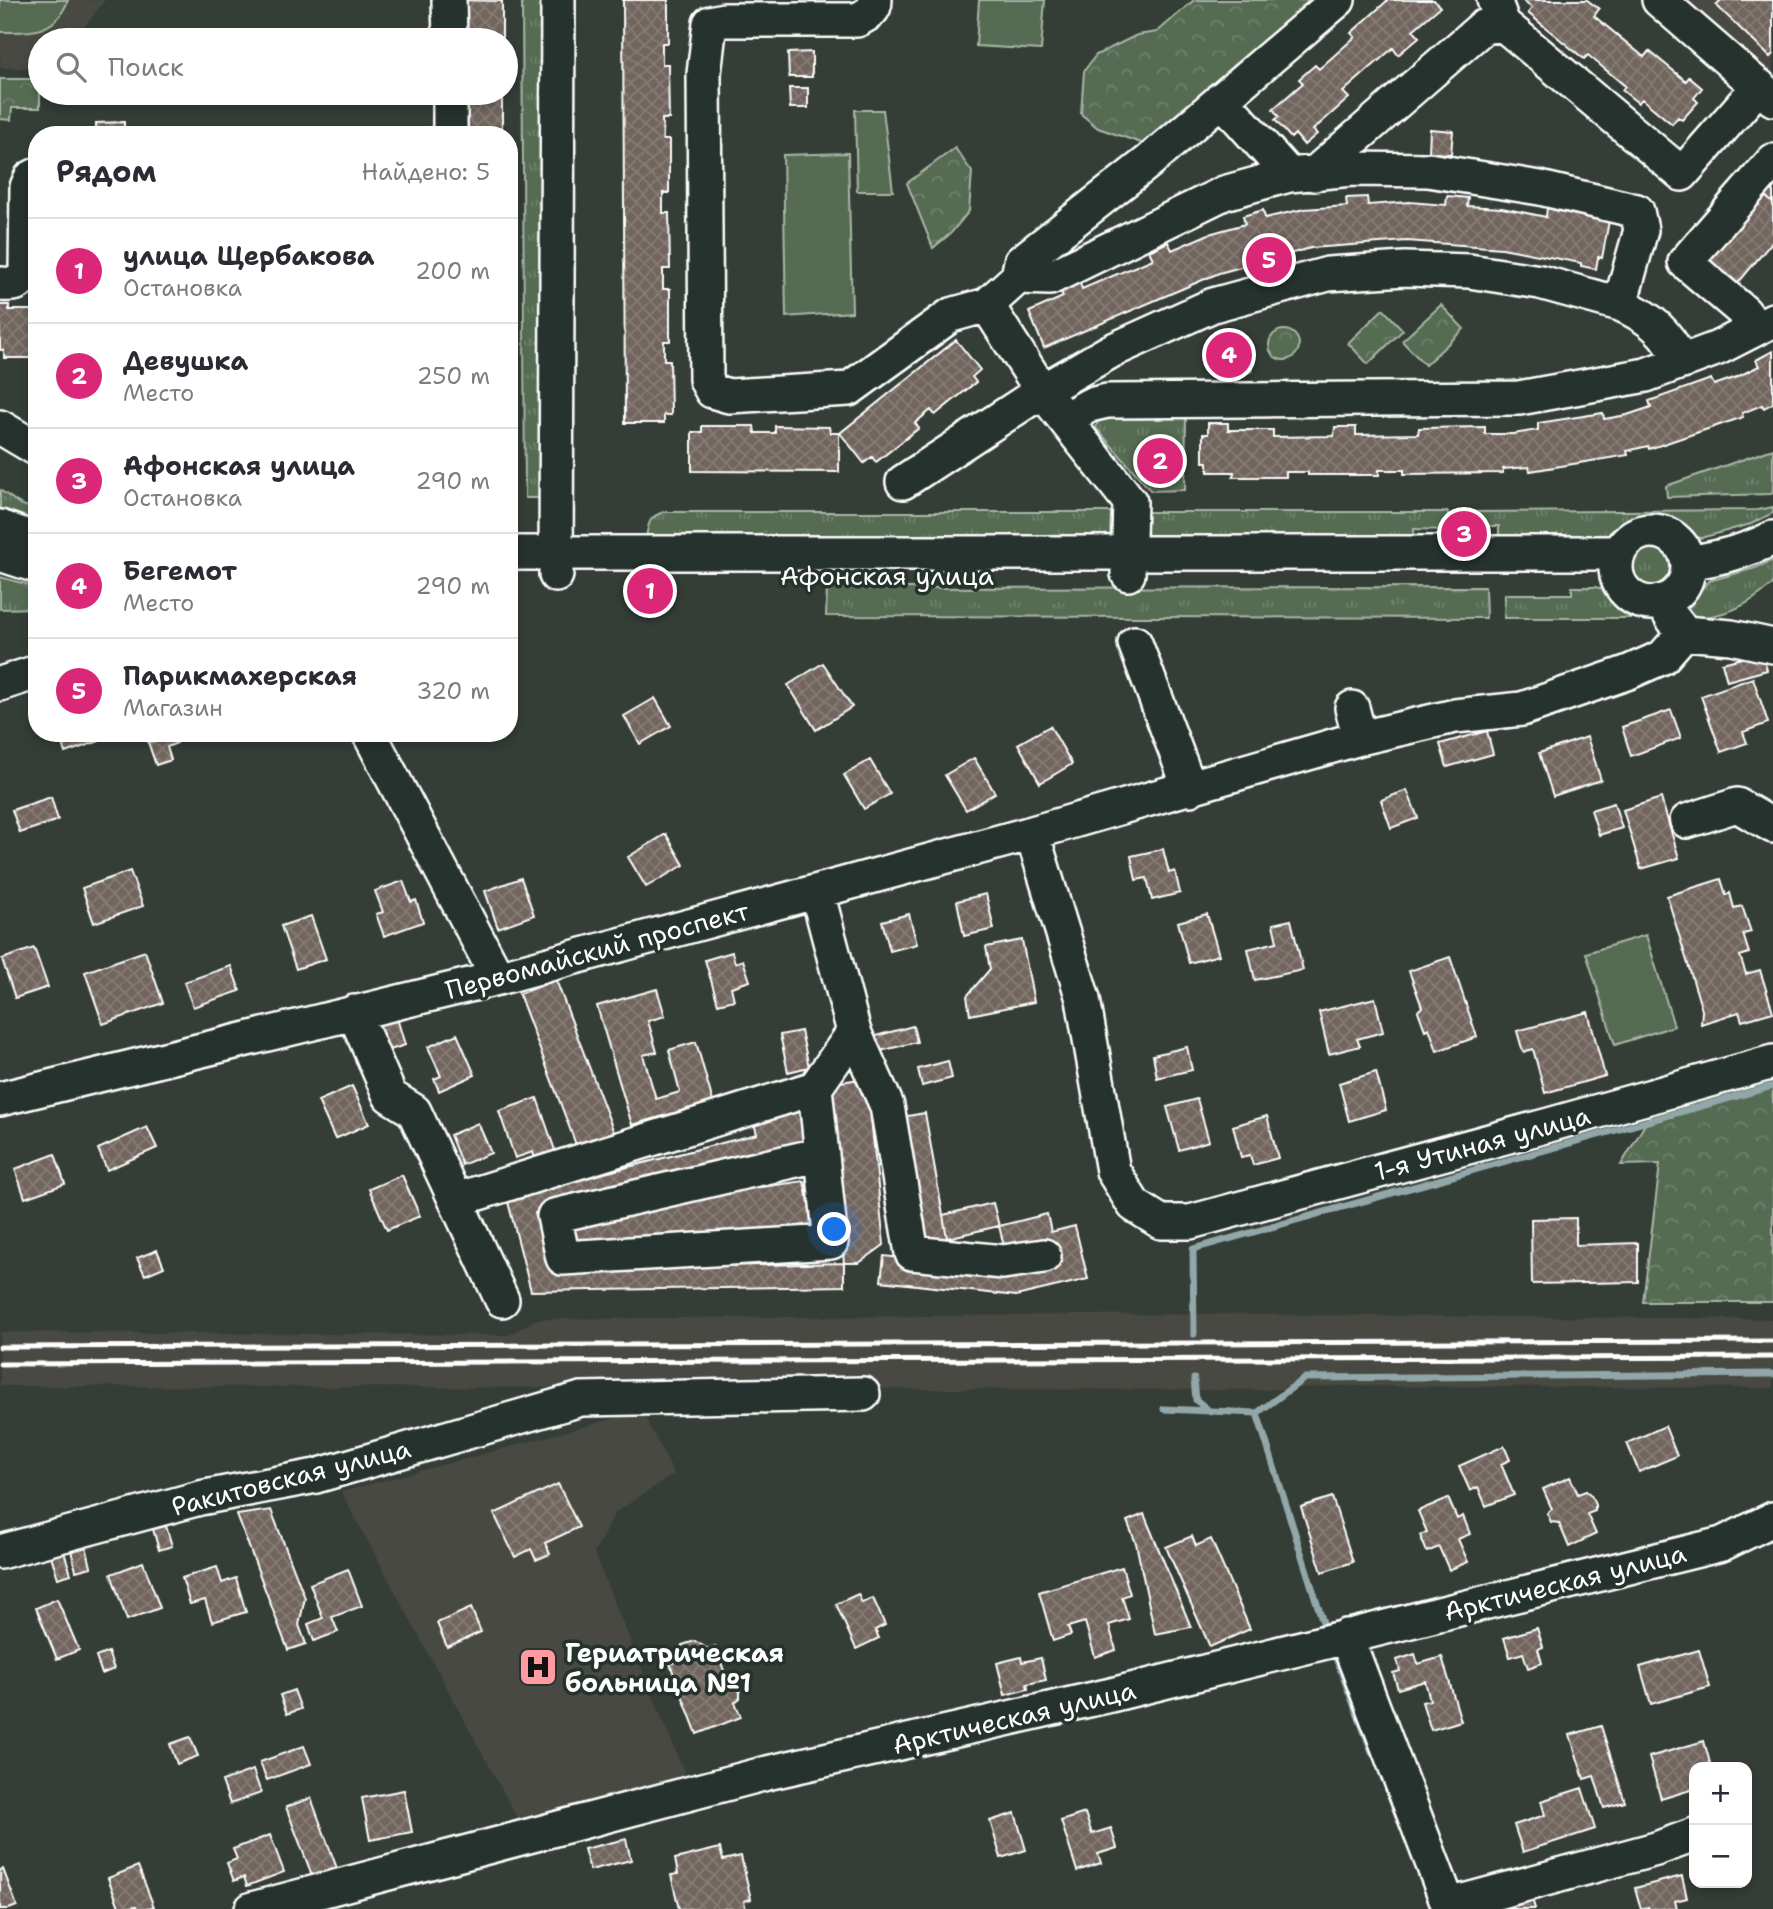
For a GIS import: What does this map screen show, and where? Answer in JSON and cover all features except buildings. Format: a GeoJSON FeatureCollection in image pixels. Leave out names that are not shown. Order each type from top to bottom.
{"type":"FeatureCollection","features":[{"type":"Feature","properties":{"kind":"street"},"geometry":{"type":"LineString","coordinates":[[449,0],[450,28]]}},
{"type":"Feature","properties":{"kind":"street"},"geometry":{"type":"LineString","coordinates":[[556,564],[558,0]]}},
{"type":"Feature","properties":{"kind":"street"},"geometry":{"type":"LineString","coordinates":[[875,0],[875,6],[869,14],[857,20],[724,20],[710,23],[704,74],[706,380],[712,391],[729,396],[849,389],[951,315],[987,305],[1018,278],[1021,262],[1147,163],[1338,0]]}},
{"type":"Feature","properties":{"kind":"street"},"geometry":{"type":"LineString","coordinates":[[1301,175],[1499,12],[1682,174],[1766,92],[1674,7]]}},
{"type":"Feature","properties":{"kind":"street"},"geometry":{"type":"LineString","coordinates":[[1221,100],[1301,175]]}},
{"type":"Feature","properties":{"kind":"street"},"geometry":{"type":"LineString","coordinates":[[450,105],[450,126]]}},
{"type":"Feature","properties":{"kind":"street"},"geometry":{"type":"LineString","coordinates":[[1765,324],[1744,312],[1685,262],[1773,160]]}},
{"type":"Feature","properties":{"kind":"street"},"geometry":{"type":"LineString","coordinates":[[1018,278],[1050,278],[1224,193],[1301,175],[1352,169],[1428,170],[1540,188],[1637,211],[1642,230],[1620,304]]}},
{"type":"Feature","properties":{"kind":"street"},"geometry":{"type":"LineString","coordinates":[[0,284],[14,285],[22,281],[26,272],[28,185]]}},
{"type":"Feature","properties":{"kind":"street"},"geometry":{"type":"LineString","coordinates":[[903,482],[1042,391],[1111,351],[1213,305],[1328,274],[1405,269],[1469,271],[1540,282],[1620,304],[1643,314],[1673,344],[1682,362]]}},
{"type":"Feature","properties":{"kind":"street"},"geometry":{"type":"LineString","coordinates":[[987,305],[1042,391],[1130,502],[1128,564]]}},
{"type":"Feature","properties":{"kind":"street"},"geometry":{"type":"LineString","coordinates":[[1065,419],[1090,405],[1107,401],[1519,398],[1646,375],[1718,348],[1765,324]]}},
{"type":"Feature","properties":{"kind":"street"},"geometry":{"type":"LineString","coordinates":[[0,427],[28,444]]}},
{"type":"Feature","properties":{"kind":"street"},"geometry":{"type":"LineString","coordinates":[[0,527],[28,537]]}},
{"type":"Feature","properties":{"kind":"street"},"geometry":{"type":"LineString","coordinates":[[1657,531],[1678,542],[1688,563],[1682,588],[1661,603],[1637,601],[1620,585],[1617,563],[1625,543],[1645,532],[1657,531]]}},
{"type":"Feature","properties":{"kind":"street"},"geometry":{"type":"LineString","coordinates":[[1688,563],[1721,558],[1753,548],[1773,538]]}},
{"type":"Feature","properties":{"kind":"street"},"geometry":{"type":"LineString","coordinates":[[0,554],[28,563]]}},
{"type":"Feature","properties":{"kind":"street","name":"Афонская улица"},"geometry":{"type":"LineString","coordinates":[[518,555],[556,564],[1617,563]]}},
{"type":"Feature","properties":{"kind":"street","name":"Афонская улица"},"geometry":{"type":"LineString","coordinates":[[518,574],[556,564]]}},
{"type":"Feature","properties":{"kind":"street"},"geometry":{"type":"LineString","coordinates":[[1661,603],[1669,634],[1731,637],[1773,646]]}},
{"type":"Feature","properties":{"kind":"street","name":"Первомайский проспект"},"geometry":{"type":"LineString","coordinates":[[0,1099],[498,978],[1032,833],[1190,789],[1356,723],[1522,709],[1629,672],[1663,657],[1669,634]]}},
{"type":"Feature","properties":{"kind":"street"},"geometry":{"type":"LineString","coordinates":[[1135,643],[1190,789]]}},
{"type":"Feature","properties":{"kind":"street"},"geometry":{"type":"LineString","coordinates":[[0,684],[28,676]]}},
{"type":"Feature","properties":{"kind":"street"},"geometry":{"type":"LineString","coordinates":[[374,742],[498,978]]}},
{"type":"Feature","properties":{"kind":"street"},"geometry":{"type":"LineString","coordinates":[[1687,821],[1737,805],[1773,826]]}},
{"type":"Feature","properties":{"kind":"street","name":"1-я Утиная улица"},"geometry":{"type":"LineString","coordinates":[[1032,833],[1083,999],[1113,1171],[1133,1205],[1161,1222],[1190,1222],[1773,1062]]}},
{"type":"Feature","properties":{"kind":"street"},"geometry":{"type":"LineString","coordinates":[[817,891],[854,1032],[887,1106],[912,1253],[1003,1262],[1044,1256]]}},
{"type":"Feature","properties":{"kind":"street"},"geometry":{"type":"LineString","coordinates":[[354,1012],[390,1096],[414,1111],[502,1300]]}},
{"type":"Feature","properties":{"kind":"street"},"geometry":{"type":"LineString","coordinates":[[456,1200],[816,1088],[854,1032]]}},
{"type":"Feature","properties":{"kind":"street"},"geometry":{"type":"LineString","coordinates":[[816,1088],[831,1242],[564,1258],[554,1216],[822,1154]]}},
{"type":"Feature","properties":{"kind":"street","name":"Ракитовская улица"},"geometry":{"type":"LineString","coordinates":[[0,1552],[200,1498],[316,1476],[582,1399],[863,1394]]}},
{"type":"Feature","properties":{"kind":"street","name":"Арктическая улица"},"geometry":{"type":"LineString","coordinates":[[252,1909],[767,1773],[1111,1695],[1722,1544],[1773,1519]]}},
{"type":"Feature","properties":{"kind":"street"},"geometry":{"type":"LineString","coordinates":[[1346,1636],[1449,1907],[1656,1849],[1689,1837]]}},
{"type":"Feature","properties":{"kind":"shaded area"},"geometry":{"type":"Polygon","coordinates":[[[0,0],[105,0],[83,28],[28,28],[28,68],[0,68],[0,0]]]}},
{"type":"Feature","properties":{"kind":"shaded area"},"geometry":{"type":"Polygon","coordinates":[[[1681,0],[1773,0],[1773,79],[1681,0]]]}},
{"type":"Feature","properties":{"kind":"shaded area"},"geometry":{"type":"Polygon","coordinates":[[[1197,1314],[1773,1319],[1773,1388],[1337,1386],[1264,1390],[0,1386],[0,1332],[509,1335],[536,1319],[1197,1314]]]}},
{"type":"Feature","properties":{"kind":"shaded area","name":"Гериатрическая больница №1"},"geometry":{"type":"Polygon","coordinates":[[[644,1415],[674,1474],[615,1513],[594,1553],[688,1781],[522,1827],[341,1492],[620,1417],[644,1415]]]}},
{"type":"Feature","properties":{"kind":"green space"},"geometry":{"type":"Polygon","coordinates":[[[0,0],[68,0],[57,19],[43,28],[0,32],[0,0]]]}},
{"type":"Feature","properties":{"kind":"green space"},"geometry":{"type":"Polygon","coordinates":[[[522,0],[541,0],[544,498],[525,498],[522,0]]]}},
{"type":"Feature","properties":{"kind":"green space"},"geometry":{"type":"Polygon","coordinates":[[[979,0],[1045,0],[1041,50],[976,46],[979,0]]]}},
{"type":"Feature","properties":{"kind":"green space"},"geometry":{"type":"Polygon","coordinates":[[[1194,0],[1321,0],[1150,146],[1098,128],[1081,114],[1084,71],[1096,55],[1137,35],[1157,32],[1194,0]]]}},
{"type":"Feature","properties":{"kind":"green space"},"geometry":{"type":"Polygon","coordinates":[[[0,79],[28,79],[28,105],[40,105],[40,108],[12,108],[11,120],[0,119],[0,79]]]}},
{"type":"Feature","properties":{"kind":"green space"},"geometry":{"type":"Polygon","coordinates":[[[855,110],[883,110],[893,191],[857,191],[855,110]]]}},
{"type":"Feature","properties":{"kind":"green space"},"geometry":{"type":"Polygon","coordinates":[[[955,148],[972,172],[969,211],[951,233],[933,248],[907,183],[955,148]]]}},
{"type":"Feature","properties":{"kind":"green space"},"geometry":{"type":"Polygon","coordinates":[[[848,153],[852,312],[786,317],[783,155],[848,153]]]}},
{"type":"Feature","properties":{"kind":"green space"},"geometry":{"type":"Polygon","coordinates":[[[1441,305],[1464,329],[1425,365],[1402,341],[1441,305]]]}},
{"type":"Feature","properties":{"kind":"green space"},"geometry":{"type":"Polygon","coordinates":[[[1383,309],[1403,330],[1368,364],[1348,343],[1383,309]]]}},
{"type":"Feature","properties":{"kind":"green space"},"geometry":{"type":"Polygon","coordinates":[[[1284,330],[1295,334],[1299,345],[1295,356],[1284,360],[1273,356],[1269,345],[1273,334],[1284,330]]]}},
{"type":"Feature","properties":{"kind":"green space"},"geometry":{"type":"Polygon","coordinates":[[[1241,334],[1252,371],[1218,382],[1206,345],[1241,334]]]}},
{"type":"Feature","properties":{"kind":"green space"},"geometry":{"type":"Polygon","coordinates":[[[1186,415],[1185,490],[1151,491],[1096,428],[1103,417],[1186,415]]]}},
{"type":"Feature","properties":{"kind":"green space"},"geometry":{"type":"Polygon","coordinates":[[[1773,449],[1771,494],[1667,497],[1666,486],[1773,449]]]}},
{"type":"Feature","properties":{"kind":"green space"},"geometry":{"type":"Polygon","coordinates":[[[0,490],[28,507],[28,523],[0,512],[0,490]]]}},
{"type":"Feature","properties":{"kind":"green space"},"geometry":{"type":"Polygon","coordinates":[[[1773,507],[1773,513],[1751,524],[1701,538],[1691,535],[1666,519],[1656,518],[1638,521],[1603,537],[1499,537],[1499,526],[1471,526],[1471,512],[1758,510],[1773,507]]]}},
{"type":"Feature","properties":{"kind":"green space"},"geometry":{"type":"Polygon","coordinates":[[[664,512],[1111,512],[1110,538],[646,538],[650,521],[664,512]]]}},
{"type":"Feature","properties":{"kind":"green space"},"geometry":{"type":"Polygon","coordinates":[[[1147,512],[1448,512],[1448,530],[1414,529],[1413,538],[1147,537],[1147,512]]]}},
{"type":"Feature","properties":{"kind":"green space"},"geometry":{"type":"Polygon","coordinates":[[[1652,545],[1668,552],[1675,568],[1668,584],[1652,591],[1636,584],[1629,568],[1636,552],[1652,545]]]}},
{"type":"Feature","properties":{"kind":"green space"},"geometry":{"type":"Polygon","coordinates":[[[1773,560],[1773,584],[1747,603],[1730,611],[1698,618],[1684,607],[1709,581],[1773,560]]]}},
{"type":"Feature","properties":{"kind":"green space"},"geometry":{"type":"Polygon","coordinates":[[[0,577],[28,585],[28,608],[0,609],[0,577]]]}},
{"type":"Feature","properties":{"kind":"green space"},"geometry":{"type":"Polygon","coordinates":[[[1485,587],[1486,618],[826,616],[827,588],[1485,587]]]}},
{"type":"Feature","properties":{"kind":"green space"},"geometry":{"type":"Polygon","coordinates":[[[1572,587],[1604,589],[1626,611],[1647,618],[1504,618],[1505,594],[1572,594],[1572,587]]]}},
{"type":"Feature","properties":{"kind":"green space"},"geometry":{"type":"Polygon","coordinates":[[[1646,935],[1674,1026],[1615,1045],[1586,953],[1646,935]]]}},
{"type":"Feature","properties":{"kind":"green space"},"geometry":{"type":"Polygon","coordinates":[[[1773,1070],[1773,1302],[1643,1302],[1660,1164],[1621,1165],[1658,1102],[1773,1070]]]}},
{"type":"Feature","properties":{"kind":"waterway"},"geometry":{"type":"LineString","coordinates":[[1194,1334],[1193,1249],[1773,1086]]}},
{"type":"Feature","properties":{"kind":"waterway"},"geometry":{"type":"LineString","coordinates":[[1164,1409],[1257,1413],[1305,1378],[1773,1374]]}},
{"type":"Feature","properties":{"kind":"waterway"},"geometry":{"type":"LineString","coordinates":[[1194,1379],[1196,1400],[1208,1410]]}},
{"type":"Feature","properties":{"kind":"waterway"},"geometry":{"type":"LineString","coordinates":[[1257,1413],[1326,1632]]}},
{"type":"Feature","properties":{"kind":"waterway"},"geometry":{"type":"LineString","coordinates":[[1334,1653],[1373,1754]]}},
{"type":"Feature","properties":{"kind":"railway"},"geometry":{"type":"LineString","coordinates":[[0,1347],[1773,1341]]}},
{"type":"Feature","properties":{"kind":"railway"},"geometry":{"type":"LineString","coordinates":[[0,1364],[1773,1357]]}},
{"type":"Feature","properties":{"kind":"place","name":"Парикмахерская"},"geometry":{"type":"Point","coordinates":[1269,260]}},
{"type":"Feature","properties":{"kind":"place","name":"Бегемот"},"geometry":{"type":"Point","coordinates":[1229,355]}},
{"type":"Feature","properties":{"kind":"place","name":"Девушка"},"geometry":{"type":"Point","coordinates":[1160,461]}},
{"type":"Feature","properties":{"kind":"place","name":"Афонская улица"},"geometry":{"type":"Point","coordinates":[1464,534]}},
{"type":"Feature","properties":{"kind":"place","name":"улица Щербакова"},"geometry":{"type":"Point","coordinates":[650,591]}},
{"type":"Feature","properties":{"kind":"place","name":"Гериатрическая больница №1"},"geometry":{"type":"Point","coordinates":[538,1667]}}]}
